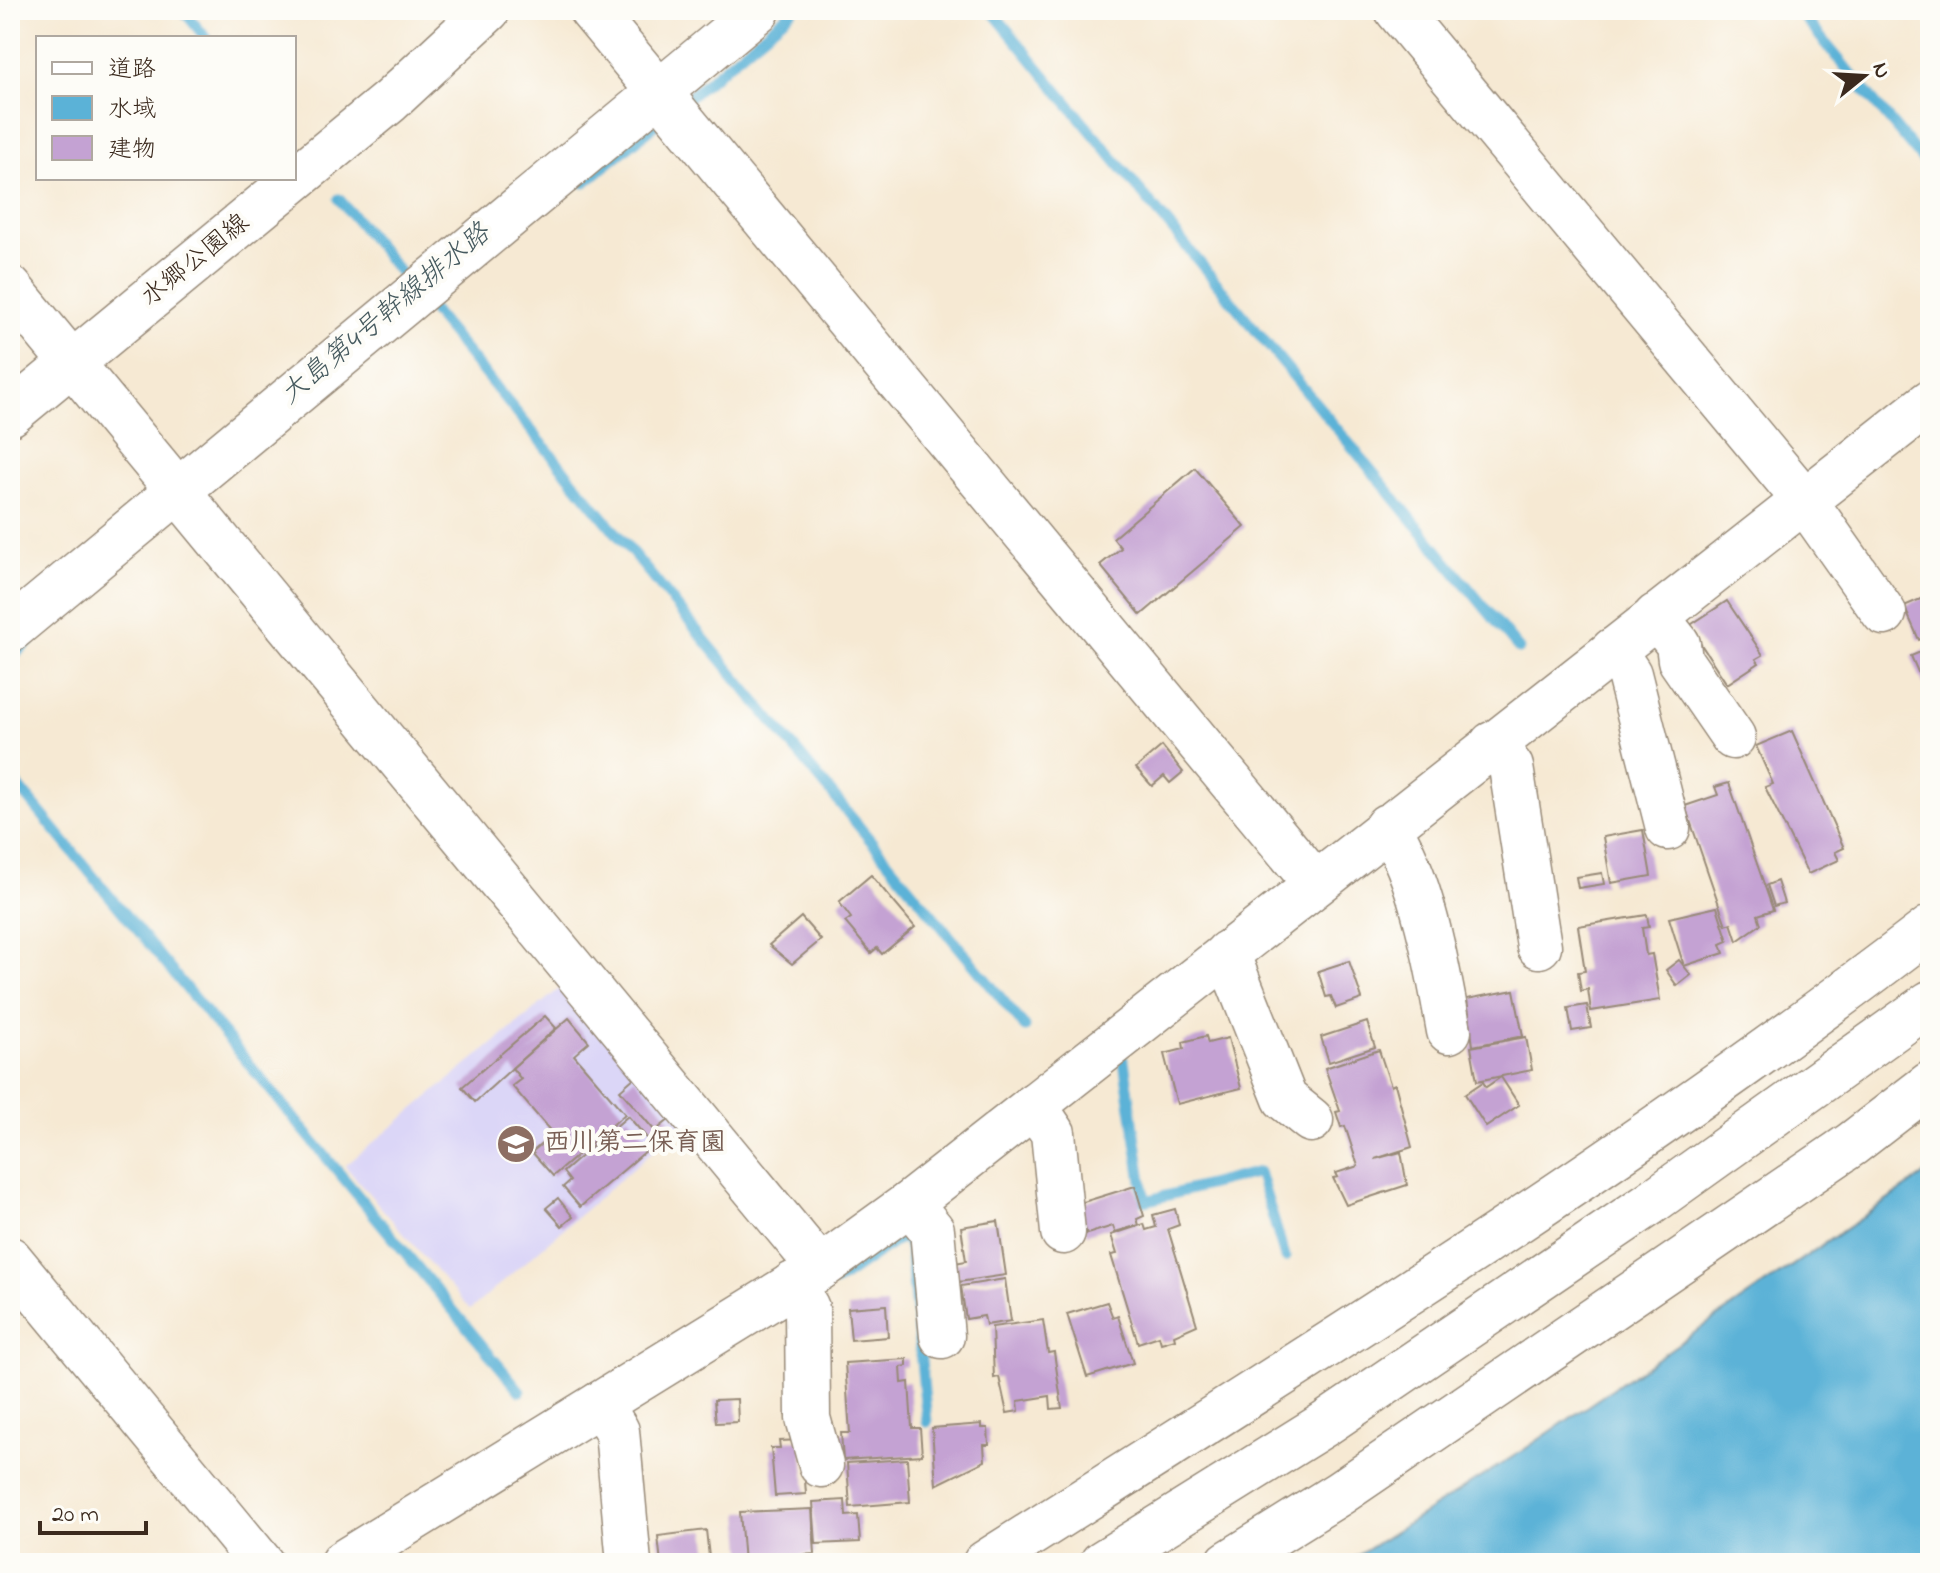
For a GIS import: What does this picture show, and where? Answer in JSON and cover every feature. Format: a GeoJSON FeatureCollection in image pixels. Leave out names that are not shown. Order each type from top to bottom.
{"type":"FeatureCollection","features":[{"type":"Feature","properties":{"kind":"street","name":"水郷公園線"},"geometry":{"type":"LineString","coordinates":[[296,178],[390,101],[488,10]]}},
{"type":"Feature","properties":{"kind":"street"},"geometry":{"type":"LineString","coordinates":[[591,10],[1315,883]]}},
{"type":"Feature","properties":{"kind":"street"},"geometry":{"type":"LineString","coordinates":[[10,630],[186,502],[670,106],[758,10]]}},
{"type":"Feature","properties":{"kind":"street"},"geometry":{"type":"LineString","coordinates":[[1397,10],[1805,501],[1884,613]]}},
{"type":"Feature","properties":{"kind":"street","name":"水郷公園線"},"geometry":{"type":"LineString","coordinates":[[10,414],[294,180]]}},
{"type":"Feature","properties":{"kind":"street"},"geometry":{"type":"LineString","coordinates":[[10,288],[186,502],[807,1276],[808,1418],[821,1465]]}},
{"type":"Feature","properties":{"kind":"street"},"geometry":{"type":"LineString","coordinates":[[342,1563],[396,1548],[600,1404],[807,1276],[910,1203],[1930,402]]}},
{"type":"Feature","properties":{"kind":"street"},"geometry":{"type":"LineString","coordinates":[[1656,616],[1678,644],[1680,660],[1733,737]]}},
{"type":"Feature","properties":{"kind":"street"},"geometry":{"type":"LineString","coordinates":[[1613,650],[1629,674],[1668,828]]}},
{"type":"Feature","properties":{"kind":"street"},"geometry":{"type":"LineString","coordinates":[[1492,744],[1511,767],[1539,946]]}},
{"type":"Feature","properties":{"kind":"street"},"geometry":{"type":"LineString","coordinates":[[1387,826],[1404,848],[1441,986],[1449,1031]]}},
{"type":"Feature","properties":{"kind":"street"},"geometry":{"type":"LineString","coordinates":[[985,1563],[1582,1177],[1930,928]]}},
{"type":"Feature","properties":{"kind":"street"},"geometry":{"type":"LineString","coordinates":[[1227,953],[1285,1099],[1311,1120]]}},
{"type":"Feature","properties":{"kind":"street"},"geometry":{"type":"LineString","coordinates":[[1102,1563],[1351,1406],[1649,1204],[1930,1003]]}},
{"type":"Feature","properties":{"kind":"street"},"geometry":{"type":"LineString","coordinates":[[1228,1563],[1393,1457],[1852,1144],[1930,1084]]}},
{"type":"Feature","properties":{"kind":"street"},"geometry":{"type":"LineString","coordinates":[[1034,1105],[1053,1133],[1063,1232]]}},
{"type":"Feature","properties":{"kind":"street"},"geometry":{"type":"LineString","coordinates":[[910,1203],[932,1230],[942,1336]]}},
{"type":"Feature","properties":{"kind":"street"},"geometry":{"type":"LineString","coordinates":[[10,1259],[261,1563]]}},
{"type":"Feature","properties":{"kind":"street"},"geometry":{"type":"LineString","coordinates":[[600,1404],[617,1431],[629,1563]]}},
{"type":"Feature","properties":{"kind":"shaded area","name":"西川第二保育園"},"geometry":{"type":"Polygon","coordinates":[[[570,980],[686,1122],[470,1310],[345,1166],[570,980]]]}},
{"type":"Feature","properties":{"kind":"water"},"geometry":{"type":"Polygon","coordinates":[[[1930,1171],[1930,1563],[1346,1563],[1525,1449],[1930,1171]]]}},
{"type":"Feature","properties":{"kind":"building"},"geometry":{"type":"Polygon","coordinates":[[[1195,468],[1245,527],[1141,615],[1100,565],[1121,548],[1113,538],[1195,468]]]}},
{"type":"Feature","properties":{"kind":"building"},"geometry":{"type":"Polygon","coordinates":[[[1930,595],[1930,635],[1919,640],[1904,606],[1930,595]]]}},
{"type":"Feature","properties":{"kind":"building"},"geometry":{"type":"Polygon","coordinates":[[[1727,601],[1763,655],[1756,659],[1759,663],[1727,684],[1689,626],[1727,601]]]}},
{"type":"Feature","properties":{"kind":"building"},"geometry":{"type":"Polygon","coordinates":[[[1930,648],[1930,686],[1925,688],[1911,656],[1930,648]]]}},
{"type":"Feature","properties":{"kind":"building"},"geometry":{"type":"Polygon","coordinates":[[[1792,731],[1844,848],[1835,852],[1839,860],[1808,874],[1765,787],[1773,784],[1756,746],[1792,731]]]}},
{"type":"Feature","properties":{"kind":"building"},"geometry":{"type":"Polygon","coordinates":[[[1162,746],[1183,772],[1170,783],[1164,776],[1152,786],[1136,768],[1162,746]]]}},
{"type":"Feature","properties":{"kind":"building"},"geometry":{"type":"Polygon","coordinates":[[[1729,783],[1773,910],[1758,915],[1761,924],[1737,941],[1731,923],[1726,925],[1685,806],[1718,795],[1715,787],[1729,783]]]}},
{"type":"Feature","properties":{"kind":"building"},"geometry":{"type":"Polygon","coordinates":[[[1643,830],[1651,876],[1611,883],[1603,837],[1643,830]]]}},
{"type":"Feature","properties":{"kind":"building"},"geometry":{"type":"Polygon","coordinates":[[[1602,873],[1604,884],[1578,888],[1576,877],[1602,873]]]}},
{"type":"Feature","properties":{"kind":"building"},"geometry":{"type":"Polygon","coordinates":[[[871,875],[915,927],[882,954],[877,948],[871,953],[845,922],[851,918],[839,902],[871,875]]]}},
{"type":"Feature","properties":{"kind":"building"},"geometry":{"type":"Polygon","coordinates":[[[1777,881],[1784,903],[1774,906],[1767,885],[1777,881]]]}},
{"type":"Feature","properties":{"kind":"building"},"geometry":{"type":"Polygon","coordinates":[[[1717,907],[1728,941],[1721,944],[1724,953],[1684,966],[1669,918],[1717,907]]]}},
{"type":"Feature","properties":{"kind":"building"},"geometry":{"type":"Polygon","coordinates":[[[1647,915],[1649,927],[1642,928],[1646,955],[1652,954],[1660,1000],[1591,1011],[1588,989],[1581,991],[1578,972],[1585,971],[1578,926],[1647,915]]]}},
{"type":"Feature","properties":{"kind":"building"},"geometry":{"type":"Polygon","coordinates":[[[801,917],[821,940],[792,964],[769,945],[801,917]]]}},
{"type":"Feature","properties":{"kind":"building"},"geometry":{"type":"Polygon","coordinates":[[[1679,960],[1691,975],[1677,986],[1666,970],[1679,960]]]}},
{"type":"Feature","properties":{"kind":"building"},"geometry":{"type":"Polygon","coordinates":[[[1349,961],[1362,999],[1336,1008],[1331,996],[1326,997],[1318,971],[1349,961]]]}},
{"type":"Feature","properties":{"kind":"building"},"geometry":{"type":"Polygon","coordinates":[[[1514,990],[1523,1036],[1473,1046],[1467,999],[1514,990]]]}},
{"type":"Feature","properties":{"kind":"building"},"geometry":{"type":"Polygon","coordinates":[[[1587,1005],[1591,1028],[1572,1031],[1568,1008],[1587,1005]]]}},
{"type":"Feature","properties":{"kind":"building"},"geometry":{"type":"Polygon","coordinates":[[[545,1016],[556,1028],[475,1102],[462,1087],[545,1016]]]}},
{"type":"Feature","properties":{"kind":"building"},"geometry":{"type":"Polygon","coordinates":[[[569,1018],[589,1042],[574,1055],[625,1114],[553,1176],[532,1152],[553,1134],[512,1086],[521,1079],[512,1068],[569,1018]]]}},
{"type":"Feature","properties":{"kind":"building"},"geometry":{"type":"Polygon","coordinates":[[[1367,1022],[1375,1047],[1329,1062],[1321,1037],[1367,1022]]]}},
{"type":"Feature","properties":{"kind":"building"},"geometry":{"type":"Polygon","coordinates":[[[1206,1036],[1208,1043],[1228,1038],[1241,1088],[1177,1104],[1164,1054],[1184,1049],[1183,1042],[1206,1036]]]}},
{"type":"Feature","properties":{"kind":"building"},"geometry":{"type":"Polygon","coordinates":[[[1526,1037],[1532,1070],[1477,1081],[1471,1047],[1526,1037]]]}},
{"type":"Feature","properties":{"kind":"building"},"geometry":{"type":"Polygon","coordinates":[[[1379,1050],[1391,1086],[1395,1084],[1412,1147],[1375,1159],[1401,1152],[1407,1185],[1346,1205],[1333,1178],[1338,1177],[1336,1173],[1358,1166],[1345,1126],[1341,1127],[1336,1112],[1340,1111],[1325,1068],[1379,1050]]]}},
{"type":"Feature","properties":{"kind":"building"},"geometry":{"type":"Polygon","coordinates":[[[635,1077],[670,1119],[655,1131],[620,1090],[635,1077]]]}},
{"type":"Feature","properties":{"kind":"building"},"geometry":{"type":"Polygon","coordinates":[[[1501,1077],[1519,1105],[1486,1127],[1465,1094],[1483,1082],[1486,1087],[1501,1077]]]}},
{"type":"Feature","properties":{"kind":"building"},"geometry":{"type":"Polygon","coordinates":[[[628,1116],[653,1145],[580,1207],[563,1187],[570,1181],[563,1172],[628,1116]]]}},
{"type":"Feature","properties":{"kind":"building"},"geometry":{"type":"Polygon","coordinates":[[[1135,1186],[1144,1216],[1137,1219],[1139,1225],[1115,1232],[1113,1226],[1087,1234],[1077,1204],[1135,1186]]]}},
{"type":"Feature","properties":{"kind":"building"},"geometry":{"type":"Polygon","coordinates":[[[558,1198],[573,1217],[562,1226],[546,1208],[558,1198]]]}},
{"type":"Feature","properties":{"kind":"building"},"geometry":{"type":"Polygon","coordinates":[[[1175,1209],[1179,1225],[1168,1229],[1197,1325],[1174,1335],[1175,1339],[1161,1343],[1159,1336],[1138,1343],[1111,1255],[1117,1254],[1111,1235],[1144,1224],[1146,1230],[1156,1227],[1153,1215],[1175,1209]]]}},
{"type":"Feature","properties":{"kind":"building"},"geometry":{"type":"Polygon","coordinates":[[[998,1221],[1006,1275],[958,1282],[955,1263],[966,1261],[961,1227],[998,1221]]]}},
{"type":"Feature","properties":{"kind":"building"},"geometry":{"type":"Polygon","coordinates":[[[1005,1279],[1011,1321],[986,1325],[984,1316],[966,1319],[961,1286],[1005,1279]]]}},
{"type":"Feature","properties":{"kind":"building"},"geometry":{"type":"Polygon","coordinates":[[[1107,1302],[1113,1318],[1118,1316],[1133,1363],[1087,1377],[1067,1314],[1107,1302]]]}},
{"type":"Feature","properties":{"kind":"building"},"geometry":{"type":"Polygon","coordinates":[[[886,1305],[888,1337],[851,1340],[848,1308],[886,1305]]]}},
{"type":"Feature","properties":{"kind":"building"},"geometry":{"type":"Polygon","coordinates":[[[1043,1320],[1048,1353],[1054,1352],[1062,1408],[1051,1409],[1050,1396],[1018,1401],[1019,1411],[1007,1413],[999,1377],[994,1378],[992,1327],[1043,1320]]]}},
{"type":"Feature","properties":{"kind":"building"},"geometry":{"type":"Polygon","coordinates":[[[907,1359],[907,1366],[901,1367],[902,1383],[909,1382],[912,1428],[920,1428],[922,1455],[843,1460],[841,1433],[850,1433],[845,1363],[907,1359]]]}},
{"type":"Feature","properties":{"kind":"building"},"geometry":{"type":"Polygon","coordinates":[[[737,1399],[738,1422],[716,1423],[714,1400],[737,1399]]]}},
{"type":"Feature","properties":{"kind":"building"},"geometry":{"type":"Polygon","coordinates":[[[982,1424],[982,1428],[988,1428],[989,1445],[984,1445],[985,1461],[936,1485],[932,1428],[982,1424]]]}},
{"type":"Feature","properties":{"kind":"building"},"geometry":{"type":"Polygon","coordinates":[[[802,1440],[806,1494],[775,1496],[771,1448],[780,1448],[779,1441],[802,1440]]]}},
{"type":"Feature","properties":{"kind":"building"},"geometry":{"type":"Polygon","coordinates":[[[907,1459],[910,1502],[850,1507],[847,1463],[907,1459]]]}},
{"type":"Feature","properties":{"kind":"building"},"geometry":{"type":"Polygon","coordinates":[[[845,1500],[846,1516],[858,1515],[860,1542],[816,1544],[813,1502],[845,1500]]]}},
{"type":"Feature","properties":{"kind":"building"},"geometry":{"type":"Polygon","coordinates":[[[812,1509],[815,1554],[801,1555],[790,1563],[744,1563],[740,1512],[812,1509]]]}},
{"type":"Feature","properties":{"kind":"building"},"geometry":{"type":"Polygon","coordinates":[[[706,1530],[709,1557],[718,1556],[719,1563],[661,1563],[658,1536],[706,1530]]]}},
{"type":"Feature","properties":{"kind":"waterway"},"geometry":{"type":"LineString","coordinates":[[183,10],[204,36]]}},
{"type":"Feature","properties":{"kind":"waterway","name":"大島第4号幹線排水路"},"geometry":{"type":"LineString","coordinates":[[680,105],[793,10]]}},
{"type":"Feature","properties":{"kind":"waterway"},"geometry":{"type":"LineString","coordinates":[[991,10],[1519,649]]}},
{"type":"Feature","properties":{"kind":"waterway"},"geometry":{"type":"LineString","coordinates":[[1798,10],[1930,169]]}},
{"type":"Feature","properties":{"kind":"waterway","name":"大島第4号幹線排水路"},"geometry":{"type":"LineString","coordinates":[[584,183],[667,115]]}},
{"type":"Feature","properties":{"kind":"waterway"},"geometry":{"type":"LineString","coordinates":[[339,199],[406,280]]}},
{"type":"Feature","properties":{"kind":"waterway"},"geometry":{"type":"LineString","coordinates":[[430,308],[1025,1027]]}},
{"type":"Feature","properties":{"kind":"waterway","name":"大島第4号幹線排水路"},"geometry":{"type":"LineString","coordinates":[[10,658],[31,640]]}},
{"type":"Feature","properties":{"kind":"waterway"},"geometry":{"type":"LineString","coordinates":[[10,776],[520,1391]]}},
{"type":"Feature","properties":{"kind":"waterway"},"geometry":{"type":"LineString","coordinates":[[1124,1061],[1145,1201],[1259,1172],[1285,1257]]}},
{"type":"Feature","properties":{"kind":"waterway"},"geometry":{"type":"LineString","coordinates":[[836,1282],[907,1233]]}},
{"type":"Feature","properties":{"kind":"waterway"},"geometry":{"type":"LineString","coordinates":[[904,1235],[910,1247],[927,1422]]}},
{"type":"Feature","properties":{"kind":"place","name":"西川第二保育園"},"geometry":{"type":"Point","coordinates":[516,1144]}}]}
